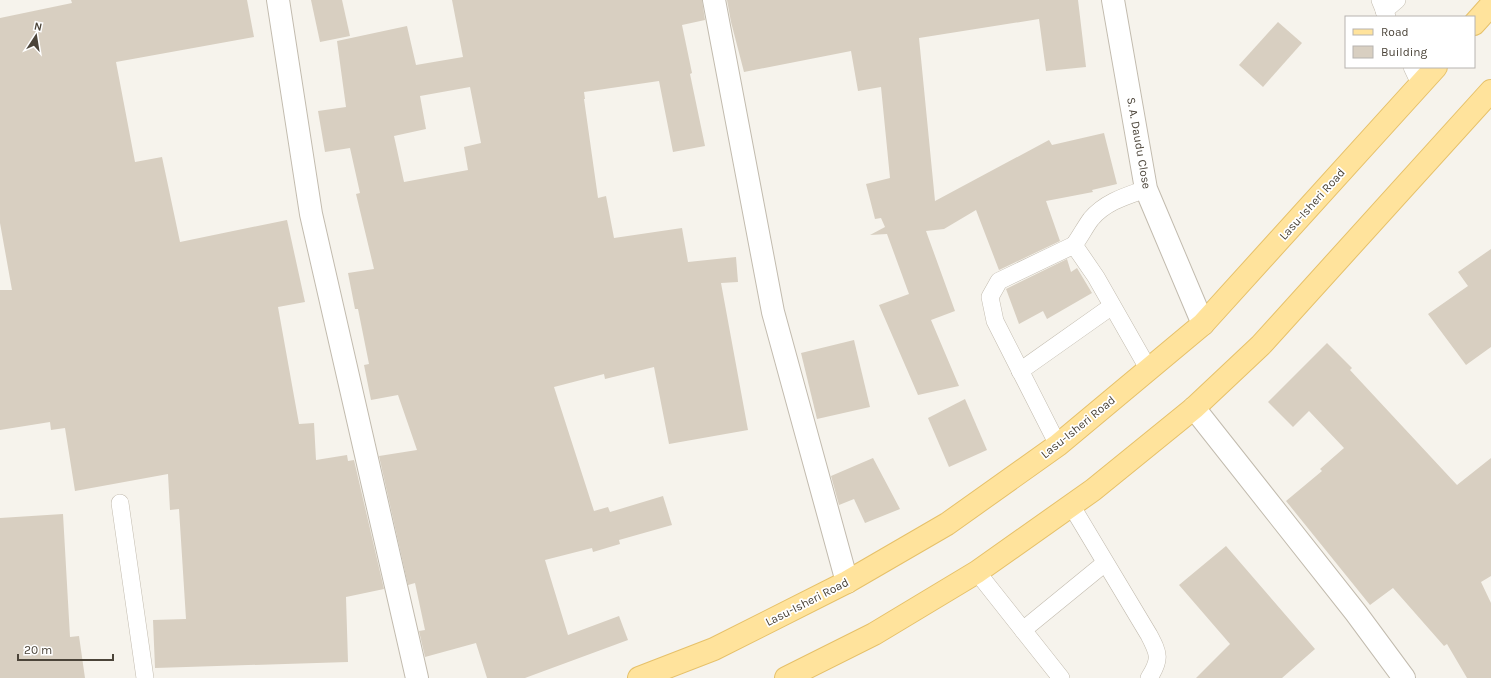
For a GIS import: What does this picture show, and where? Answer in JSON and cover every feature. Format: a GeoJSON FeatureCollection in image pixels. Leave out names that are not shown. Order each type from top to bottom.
{"type":"FeatureCollection","features":[{"type":"Feature","properties":{"kind":"main road"},"geometry":{"type":"LineString","coordinates":[[1475,23],[1491,5]]}},
{"type":"Feature","properties":{"kind":"main road","name":"Lasu-Isheri Road"},"geometry":{"type":"LineString","coordinates":[[639,678],[714,649],[847,582],[947,524],[1058,445],[1203,324],[1416,75],[1434,68]]}},
{"type":"Feature","properties":{"kind":"main road"},"geometry":{"type":"LineString","coordinates":[[786,678],[874,634],[977,572],[1093,490],[1194,408],[1261,345],[1491,91]]}},
{"type":"Feature","properties":{"kind":"street"},"geometry":{"type":"LineString","coordinates":[[278,0],[311,214],[417,678]]}},
{"type":"Feature","properties":{"kind":"street"},"geometry":{"type":"LineString","coordinates":[[714,0],[773,312],[847,582]]}},
{"type":"Feature","properties":{"kind":"street","name":"S. A. Daudu Close"},"geometry":{"type":"LineString","coordinates":[[1113,0],[1146,189],[1203,324]]}},
{"type":"Feature","properties":{"kind":"street"},"geometry":{"type":"LineString","coordinates":[[1194,408],[1356,613],[1404,678]]}},
{"type":"Feature","properties":{"kind":"lane"},"geometry":{"type":"LineString","coordinates":[[1383,9],[1397,0]]}},
{"type":"Feature","properties":{"kind":"lane"},"geometry":{"type":"LineString","coordinates":[[1058,445],[995,321],[990,297],[999,281],[1074,245],[1091,219],[1113,201],[1146,189]]}},
{"type":"Feature","properties":{"kind":"lane"},"geometry":{"type":"LineString","coordinates":[[1074,245],[1096,277],[1149,370]]}},
{"type":"Feature","properties":{"kind":"lane"},"geometry":{"type":"LineString","coordinates":[[1020,371],[1112,306]]}},
{"type":"Feature","properties":{"kind":"lane"},"geometry":{"type":"LineString","coordinates":[[120,503],[145,678]]}},
{"type":"Feature","properties":{"kind":"lane"},"geometry":{"type":"LineString","coordinates":[[1071,505],[1157,652],[1156,667],[1149,678]]}},
{"type":"Feature","properties":{"kind":"lane"},"geometry":{"type":"LineString","coordinates":[[1023,630],[1105,563]]}},
{"type":"Feature","properties":{"kind":"lane"},"geometry":{"type":"LineString","coordinates":[[977,572],[1061,678]]}},
{"type":"Feature","properties":{"kind":"building"},"geometry":{"type":"Polygon","coordinates":[[[71,0],[247,0],[254,37],[116,62],[135,162],[162,157],[180,242],[287,220],[305,302],[278,307],[299,424],[314,423],[316,460],[347,455],[348,461],[354,460],[384,589],[346,597],[348,662],[155,668],[153,620],[186,619],[179,509],[170,510],[168,474],[75,491],[65,428],[51,430],[50,422],[0,430],[0,290],[12,290],[0,223],[0,18],[72,3],[71,0]]]}},
{"type":"Feature","properties":{"kind":"building"},"geometry":{"type":"Polygon","coordinates":[[[311,0],[342,0],[350,36],[320,42],[311,0]]]}},
{"type":"Feature","properties":{"kind":"building"},"geometry":{"type":"Polygon","coordinates":[[[452,0],[702,0],[705,20],[682,25],[692,73],[690,74],[705,146],[673,152],[659,81],[584,92],[584,99],[598,198],[606,196],[614,238],[682,228],[688,262],[736,257],[738,282],[721,283],[748,430],[669,444],[654,367],[605,379],[604,374],[554,387],[594,511],[608,507],[610,512],[663,496],[672,525],[619,540],[620,544],[593,552],[592,548],[545,560],[568,635],[619,616],[628,640],[525,678],[487,678],[476,643],[425,657],[419,631],[425,630],[415,583],[408,585],[379,456],[417,450],[398,395],[371,400],[364,365],[369,364],[358,309],[355,309],[348,273],[374,269],[356,194],[360,193],[350,148],[325,152],[318,111],[346,107],[337,41],[407,26],[416,65],[463,57],[452,0]],[[470,87],[420,96],[426,129],[394,136],[404,182],[468,170],[464,147],[481,143],[470,87]]]}},
{"type":"Feature","properties":{"kind":"building"},"geometry":{"type":"Polygon","coordinates":[[[727,0],[1078,0],[1086,67],[1046,71],[1039,19],[919,38],[935,201],[1049,140],[1052,145],[1104,133],[1117,184],[1092,190],[1093,192],[1046,201],[1060,241],[999,270],[976,210],[944,229],[926,231],[955,311],[931,320],[959,386],[918,395],[879,305],[909,294],[887,234],[870,235],[885,227],[881,218],[875,219],[866,184],[890,178],[881,87],[858,91],[851,51],[744,72],[727,0]]]}},
{"type":"Feature","properties":{"kind":"building"},"geometry":{"type":"Polygon","coordinates":[[[1278,22],[1302,43],[1263,87],[1239,65],[1278,22]]]}},
{"type":"Feature","properties":{"kind":"building"},"geometry":{"type":"Polygon","coordinates":[[[1491,249],[1491,347],[1466,365],[1428,314],[1468,286],[1458,272],[1491,249]]]}},
{"type":"Feature","properties":{"kind":"building"},"geometry":{"type":"Polygon","coordinates":[[[1067,259],[1071,272],[1077,268],[1092,293],[1047,319],[1043,311],[1019,324],[1006,289],[1067,259]]]}},
{"type":"Feature","properties":{"kind":"building"},"geometry":{"type":"Polygon","coordinates":[[[854,340],[870,407],[817,419],[801,353],[854,340]]]}},
{"type":"Feature","properties":{"kind":"building"},"geometry":{"type":"Polygon","coordinates":[[[1327,343],[1352,368],[1350,370],[1457,485],[1491,458],[1491,576],[1481,582],[1491,603],[1491,678],[1467,678],[1447,644],[1444,646],[1393,588],[1370,605],[1286,501],[1322,471],[1320,469],[1344,448],[1309,411],[1293,427],[1268,402],[1327,343]]]}},
{"type":"Feature","properties":{"kind":"building"},"geometry":{"type":"Polygon","coordinates":[[[965,399],[987,450],[949,467],[928,418],[965,399]]]}},
{"type":"Feature","properties":{"kind":"building"},"geometry":{"type":"Polygon","coordinates":[[[873,458],[900,509],[865,523],[854,499],[839,505],[831,476],[873,458]]]}},
{"type":"Feature","properties":{"kind":"building"},"geometry":{"type":"Polygon","coordinates":[[[63,514],[70,637],[79,636],[85,678],[0,678],[0,518],[63,514]]]}},
{"type":"Feature","properties":{"kind":"building"},"geometry":{"type":"Polygon","coordinates":[[[1226,546],[1315,649],[1282,678],[1196,678],[1230,644],[1179,585],[1226,546]]]}}]}
